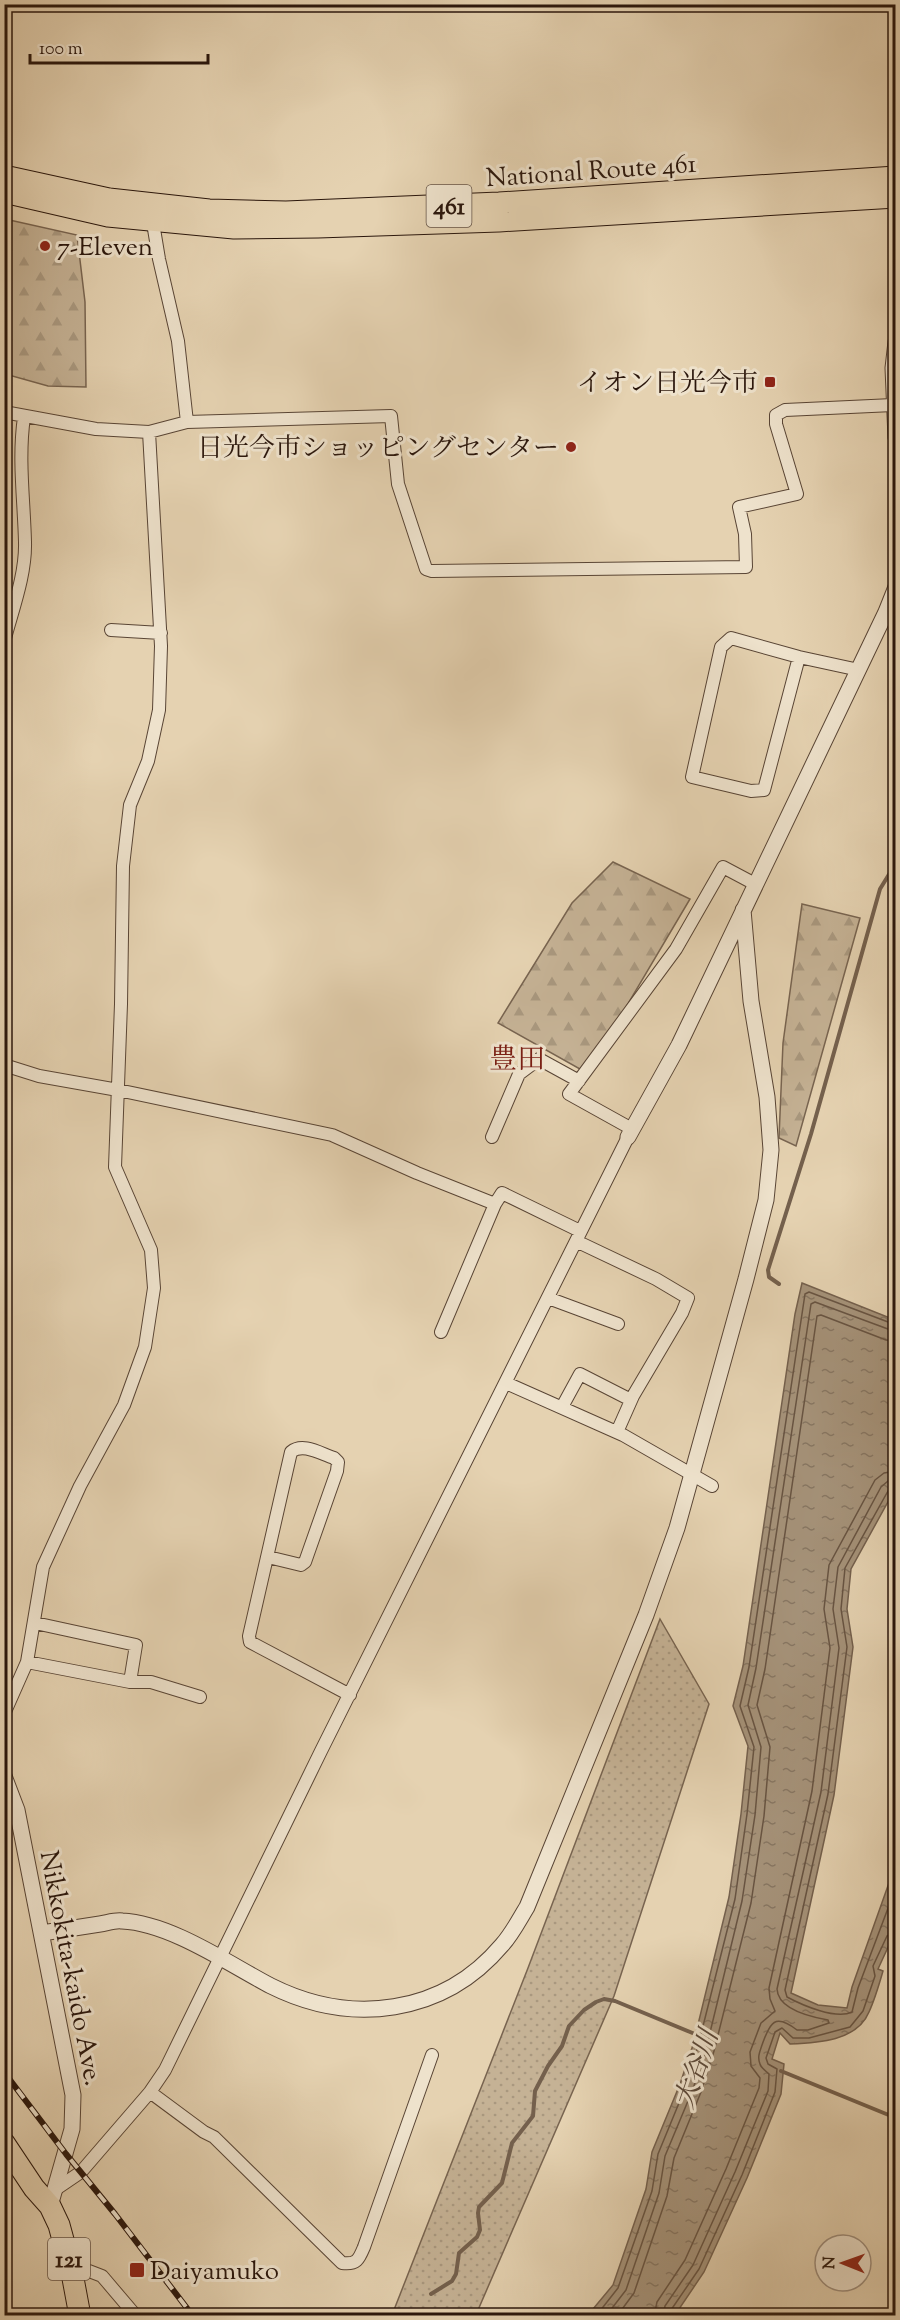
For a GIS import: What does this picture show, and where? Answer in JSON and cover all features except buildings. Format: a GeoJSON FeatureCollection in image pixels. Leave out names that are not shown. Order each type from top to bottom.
{"type":"FeatureCollection","features":[{"type":"Feature","properties":{"kind":"highway","name":"National Route 461"},"geometry":{"type":"LineString","coordinates":[[4,176],[98,197],[152,212],[234,228],[511,220],[896,197]]}},
{"type":"Feature","properties":{"kind":"highway","name":"National Route 461"},"geometry":{"type":"LineString","coordinates":[[4,192],[108,216],[152,212],[334,211],[499,203],[896,177]]}},
{"type":"Feature","properties":{"kind":"highway","name":"121"},"geometry":{"type":"LineString","coordinates":[[4,2143],[34,2187],[53,2197],[80,2316]]}},
{"type":"Feature","properties":{"kind":"street"},"geometry":{"type":"LineString","coordinates":[[152,212],[159,259],[178,341],[187,422]]}},
{"type":"Feature","properties":{"kind":"street"},"geometry":{"type":"LineString","coordinates":[[896,342],[892,368],[896,438]]}},
{"type":"Feature","properties":{"kind":"street"},"geometry":{"type":"LineString","coordinates":[[4,412],[96,429],[149,432],[187,422],[391,416],[398,484],[426,569],[432,571],[746,567],[745,534],[739,507],[797,494],[776,424],[776,415],[784,410],[893,405]]}},
{"type":"Feature","properties":{"kind":"street"},"geometry":{"type":"LineString","coordinates":[[4,642],[20,578],[25,544],[20,444],[24,417]]}},
{"type":"Feature","properties":{"kind":"street"},"geometry":{"type":"LineString","coordinates":[[4,1714],[27,1662],[43,1567],[80,1486],[124,1405],[145,1347],[154,1288],[151,1250],[115,1167],[123,866],[130,805],[148,761],[159,710],[161,633],[149,432]]}},
{"type":"Feature","properties":{"kind":"street"},"geometry":{"type":"LineString","coordinates":[[53,2197],[81,2172],[150,2092],[165,2070],[578,1236],[630,1133],[680,1045],[896,587]]}},
{"type":"Feature","properties":{"kind":"street"},"geometry":{"type":"LineString","coordinates":[[111,630],[161,633]]}},
{"type":"Feature","properties":{"kind":"street"},"geometry":{"type":"LineString","coordinates":[[799,657],[764,790],[751,791],[692,777],[721,647],[731,638],[799,657],[859,669]]}},
{"type":"Feature","properties":{"kind":"street"},"geometry":{"type":"LineString","coordinates":[[630,1133],[569,1094],[676,949],[723,867],[755,884]]}},
{"type":"Feature","properties":{"kind":"street"},"geometry":{"type":"LineString","coordinates":[[42,1933],[122,1921],[148,1926],[173,1935],[300,1998],[345,2009],[372,2010],[398,2007],[451,1989],[477,1970],[503,1945],[527,1907],[646,1615],[677,1528],[746,1279],[770,1176],[771,1149],[767,1097],[751,1001],[742,910]]}},
{"type":"Feature","properties":{"kind":"street"},"geometry":{"type":"LineString","coordinates":[[492,1137],[519,1074],[539,1059],[579,1081]]}},
{"type":"Feature","properties":{"kind":"street"},"geometry":{"type":"LineString","coordinates":[[4,1065],[39,1076],[118,1090],[332,1135],[417,1173],[495,1204]]}},
{"type":"Feature","properties":{"kind":"street"},"geometry":{"type":"LineString","coordinates":[[441,1332],[495,1204],[502,1193],[656,1279],[687,1298],[682,1314],[631,1400],[616,1432]]}},
{"type":"Feature","properties":{"kind":"street"},"geometry":{"type":"LineString","coordinates":[[548,1298],[618,1324]]}},
{"type":"Feature","properties":{"kind":"street"},"geometry":{"type":"LineString","coordinates":[[561,1407],[580,1374],[631,1400]]}},
{"type":"Feature","properties":{"kind":"street"},"geometry":{"type":"LineString","coordinates":[[506,1383],[616,1432],[712,1486]]}},
{"type":"Feature","properties":{"kind":"street"},"geometry":{"type":"LineString","coordinates":[[268,1557],[301,1565],[304,1562],[337,1471],[338,1461],[334,1458],[300,1447],[291,1452],[249,1636],[250,1642],[351,1695]]}},
{"type":"Feature","properties":{"kind":"street"},"geometry":{"type":"LineString","coordinates":[[35,1623],[136,1645],[130,1682]]}},
{"type":"Feature","properties":{"kind":"street"},"geometry":{"type":"LineString","coordinates":[[27,1662],[130,1682],[151,1682],[200,1697]]}},
{"type":"Feature","properties":{"kind":"street","name":"Nikkokita-kaido Ave."},"geometry":{"type":"LineString","coordinates":[[4,1776],[17,1810],[73,2095],[72,2129],[53,2197]]}},
{"type":"Feature","properties":{"kind":"street"},"geometry":{"type":"LineString","coordinates":[[150,2092],[204,2132],[214,2136],[342,2263],[351,2264],[358,2261],[364,2247],[432,2055]]}},
{"type":"Feature","properties":{"kind":"street"},"geometry":{"type":"LineString","coordinates":[[72,2273],[89,2271],[102,2276],[136,2316]]}},
{"type":"Feature","properties":{"kind":"green space"},"geometry":{"type":"Polygon","coordinates":[[[5,219],[77,235],[85,302],[86,387],[48,386],[5,374],[5,219]]]}},
{"type":"Feature","properties":{"kind":"green space"},"geometry":{"type":"Polygon","coordinates":[[[613,862],[690,899],[587,1073],[498,1023],[572,903],[613,862]]]}},
{"type":"Feature","properties":{"kind":"green space"},"geometry":{"type":"Polygon","coordinates":[[[802,904],[860,918],[796,1146],[779,1138],[783,1043],[802,904]]]}},
{"type":"Feature","properties":{"kind":"green space"},"geometry":{"type":"Polygon","coordinates":[[[660,1619],[709,1704],[614,1996],[478,2310],[471,2315],[392,2315],[528,1968],[660,1619]]]}},
{"type":"Feature","properties":{"kind":"water","name":"大谷川"},"geometry":{"type":"Polygon","coordinates":[[[802,1283],[895,1320],[895,1489],[851,1569],[847,1609],[853,1647],[834,1795],[791,1993],[818,2005],[847,2008],[852,1987],[895,1866],[895,1932],[878,1969],[883,1971],[871,2007],[863,2022],[856,2029],[836,2038],[801,2044],[790,2044],[780,2033],[772,2059],[784,2064],[781,2094],[747,2178],[704,2272],[675,2315],[588,2315],[613,2285],[646,2189],[652,2152],[680,2084],[693,2045],[729,1897],[748,1746],[733,1706],[743,1666],[795,1314],[802,1283]]]}},
{"type":"Feature","properties":{"kind":"waterway"},"geometry":{"type":"LineString","coordinates":[[779,1284],[769,1277],[768,1270],[811,1134],[880,889],[896,863]]}},
{"type":"Feature","properties":{"kind":"waterway","name":"大谷川"},"geometry":{"type":"LineString","coordinates":[[431,2294],[452,2281],[456,2274],[459,2253],[477,2237],[480,2230],[479,2207],[502,2183],[512,2143],[533,2116],[535,2091],[562,2046],[569,2026],[584,2010],[604,1999],[615,2001],[695,2034]]}},
{"type":"Feature","properties":{"kind":"waterway"},"geometry":{"type":"LineString","coordinates":[[781,2071],[896,2118]]}},
{"type":"Feature","properties":{"kind":"railway"},"geometry":{"type":"LineString","coordinates":[[4,2072],[193,2316]]}},
{"type":"Feature","properties":{"kind":"place","name":"7-Eleven"},"geometry":{"type":"Point","coordinates":[45,246]}},
{"type":"Feature","properties":{"kind":"place","name":"イオン日光今市"},"geometry":{"type":"Point","coordinates":[770,382]}},
{"type":"Feature","properties":{"kind":"place","name":"日光今市ショッピングセンター"},"geometry":{"type":"Point","coordinates":[571,447]}},
{"type":"Feature","properties":{"kind":"place","name":"Daiyamuko"},"geometry":{"type":"Point","coordinates":[137,2270]}},
{"type":"Feature","properties":{"kind":"district","name":"豊田"},"geometry":{"type":"Point","coordinates":[517,1058]}}]}
